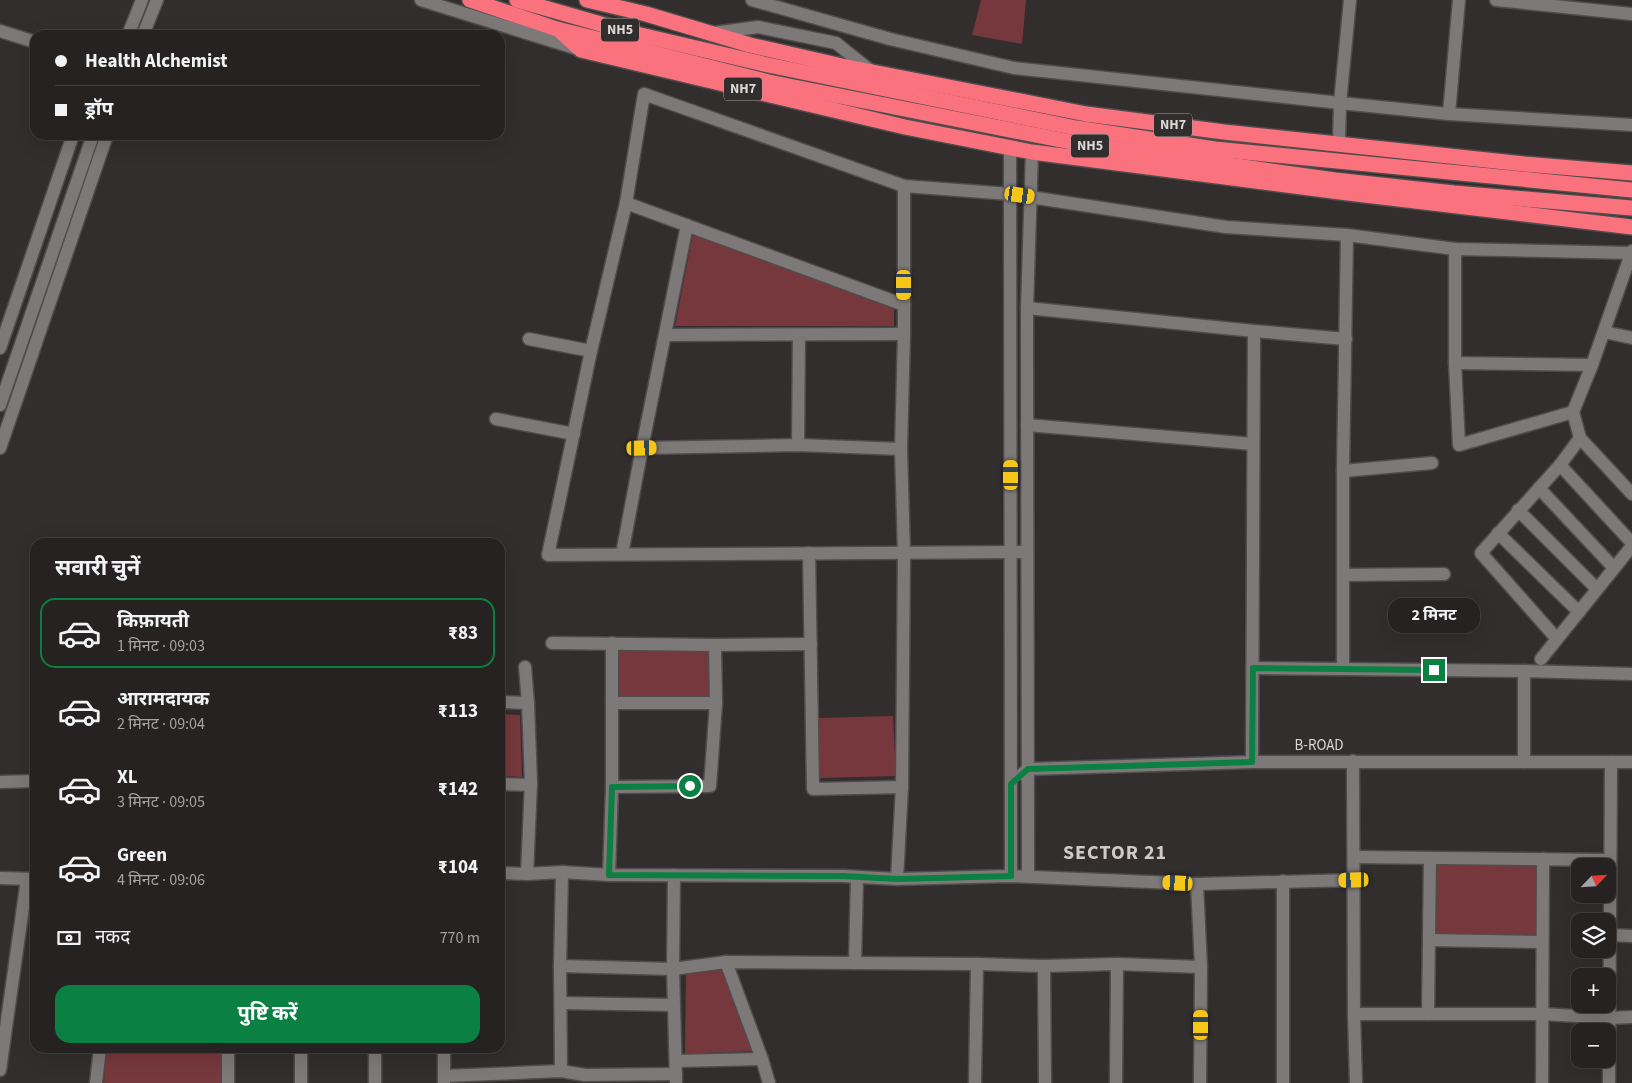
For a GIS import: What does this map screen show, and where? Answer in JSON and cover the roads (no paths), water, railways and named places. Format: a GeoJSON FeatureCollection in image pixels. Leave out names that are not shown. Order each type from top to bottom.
{"type":"FeatureCollection","features":[{"type":"Feature","properties":{"kind":"highway","name":"NH5"},"geometry":{"type":"LineString","coordinates":[[470,0],[556,29],[769,82],[1081,144],[1335,180],[1412,195],[1632,208]]}},
{"type":"Feature","properties":{"kind":"highway","name":"NH5"},"geometry":{"type":"LineString","coordinates":[[517,0],[632,33],[768,65],[865,75],[1076,128],[1215,149],[1632,190]]}},
{"type":"Feature","properties":{"kind":"highway"},"geometry":{"type":"LineString","coordinates":[[587,0],[716,34],[715,52]]}},
{"type":"Feature","properties":{"kind":"highway","name":"NH7"},"geometry":{"type":"LineString","coordinates":[[556,29],[581,50],[905,127],[1010,148],[1412,195],[1632,227]]}},
{"type":"Feature","properties":{"kind":"highway","name":"NH7"},"geometry":{"type":"LineString","coordinates":[[716,34],[750,45],[865,75],[1086,114],[1224,132],[1524,164],[1632,173]]}},
{"type":"Feature","properties":{"kind":"highway"},"geometry":{"type":"LineString","coordinates":[[1412,168],[1414,152]]}},
{"type":"Feature","properties":{"kind":"street"},"geometry":{"type":"LineString","coordinates":[[130,30],[142,0]]}},
{"type":"Feature","properties":{"kind":"street"},"geometry":{"type":"LineString","coordinates":[[145,30],[157,0]]}},
{"type":"Feature","properties":{"kind":"street"},"geometry":{"type":"LineString","coordinates":[[421,0],[581,50]]}},
{"type":"Feature","properties":{"kind":"street"},"geometry":{"type":"LineString","coordinates":[[752,0],[890,39],[1014,68],[1449,114],[1632,125]]}},
{"type":"Feature","properties":{"kind":"street"},"geometry":{"type":"LineString","coordinates":[[1339,143],[1340,103],[1350,0]]}},
{"type":"Feature","properties":{"kind":"street"},"geometry":{"type":"LineString","coordinates":[[1449,114],[1459,0]]}},
{"type":"Feature","properties":{"kind":"street"},"geometry":{"type":"LineString","coordinates":[[1496,0],[1573,4],[1632,14]]}},
{"type":"Feature","properties":{"kind":"street"},"geometry":{"type":"LineString","coordinates":[[716,34],[758,28],[836,43],[865,75]]}},
{"type":"Feature","properties":{"kind":"street"},"geometry":{"type":"LineString","coordinates":[[0,31],[30,40]]}},
{"type":"Feature","properties":{"kind":"street"},"geometry":{"type":"LineString","coordinates":[[1027,552],[548,556],[590,351],[626,203],[644,94],[904,186],[1010,194],[1226,227],[1347,236],[1455,250],[1632,252],[1592,365],[1573,412],[1580,438],[1632,494]]}},
{"type":"Feature","properties":{"kind":"street"},"geometry":{"type":"LineString","coordinates":[[0,348],[71,140]]}},
{"type":"Feature","properties":{"kind":"street"},"geometry":{"type":"LineString","coordinates":[[0,405],[91,140]]}},
{"type":"Feature","properties":{"kind":"street"},"geometry":{"type":"LineString","coordinates":[[0,448],[105,140]]}},
{"type":"Feature","properties":{"kind":"street"},"geometry":{"type":"LineString","coordinates":[[1010,148],[1011,876]]}},
{"type":"Feature","properties":{"kind":"street"},"geometry":{"type":"LineString","coordinates":[[1028,876],[1027,305],[1032,152]]}},
{"type":"Feature","properties":{"kind":"street"},"geometry":{"type":"LineString","coordinates":[[897,879],[902,787],[904,553],[901,449],[904,334],[904,186]]}},
{"type":"Feature","properties":{"kind":"street"},"geometry":{"type":"LineString","coordinates":[[626,203],[904,304]]}},
{"type":"Feature","properties":{"kind":"street"},"geometry":{"type":"LineString","coordinates":[[622,554],[687,225]]}},
{"type":"Feature","properties":{"kind":"street"},"geometry":{"type":"LineString","coordinates":[[1343,668],[1343,472],[1347,236]]}},
{"type":"Feature","properties":{"kind":"street"},"geometry":{"type":"LineString","coordinates":[[1455,250],[1455,363],[1459,446],[1573,412]]}},
{"type":"Feature","properties":{"kind":"street"},"geometry":{"type":"LineString","coordinates":[[1010,302],[1254,331],[1346,339]]}},
{"type":"Feature","properties":{"kind":"street"},"geometry":{"type":"LineString","coordinates":[[1252,762],[1254,331]]}},
{"type":"Feature","properties":{"kind":"street"},"geometry":{"type":"LineString","coordinates":[[1604,332],[1632,338]]}},
{"type":"Feature","properties":{"kind":"street"},"geometry":{"type":"LineString","coordinates":[[798,445],[799,334]]}},
{"type":"Feature","properties":{"kind":"street"},"geometry":{"type":"LineString","coordinates":[[666,335],[904,334]]}},
{"type":"Feature","properties":{"kind":"street"},"geometry":{"type":"LineString","coordinates":[[529,339],[590,351]]}},
{"type":"Feature","properties":{"kind":"street"},"geometry":{"type":"LineString","coordinates":[[1455,363],[1592,365]]}},
{"type":"Feature","properties":{"kind":"street"},"geometry":{"type":"LineString","coordinates":[[496,419],[574,434]]}},
{"type":"Feature","properties":{"kind":"street"},"geometry":{"type":"LineString","coordinates":[[1027,425],[1254,444]]}},
{"type":"Feature","properties":{"kind":"street"},"geometry":{"type":"LineString","coordinates":[[1556,639],[1481,553],[1560,464],[1580,438]]}},
{"type":"Feature","properties":{"kind":"street"},"geometry":{"type":"LineString","coordinates":[[642,448],[798,445],[901,449]]}},
{"type":"Feature","properties":{"kind":"street"},"geometry":{"type":"LineString","coordinates":[[1343,472],[1432,464]]}},
{"type":"Feature","properties":{"kind":"street"},"geometry":{"type":"LineString","coordinates":[[1541,659],[1632,544],[1560,464]]}},
{"type":"Feature","properties":{"kind":"street"},"geometry":{"type":"LineString","coordinates":[[1539,488],[1614,568]]}},
{"type":"Feature","properties":{"kind":"street"},"geometry":{"type":"LineString","coordinates":[[1518,510],[1597,589]]}},
{"type":"Feature","properties":{"kind":"street"},"geometry":{"type":"LineString","coordinates":[[1498,533],[1579,612]]}},
{"type":"Feature","properties":{"kind":"street"},"geometry":{"type":"LineString","coordinates":[[809,553],[813,789],[902,787]]}},
{"type":"Feature","properties":{"kind":"street"},"geometry":{"type":"LineString","coordinates":[[1344,575],[1444,574]]}},
{"type":"Feature","properties":{"kind":"street"},"geometry":{"type":"LineString","coordinates":[[552,642],[715,645],[811,644]]}},
{"type":"Feature","properties":{"kind":"street"},"geometry":{"type":"LineString","coordinates":[[609,875],[612,787],[612,643]]}},
{"type":"Feature","properties":{"kind":"street"},"geometry":{"type":"LineString","coordinates":[[612,787],[710,786],[716,703],[715,645]]}},
{"type":"Feature","properties":{"kind":"street"},"geometry":{"type":"LineString","coordinates":[[525,667],[531,785],[527,874]]}},
{"type":"Feature","properties":{"kind":"street"},"geometry":{"type":"LineString","coordinates":[[1253,668],[1632,674]]}},
{"type":"Feature","properties":{"kind":"street"},"geometry":{"type":"LineString","coordinates":[[1524,671],[1524,762]]}},
{"type":"Feature","properties":{"kind":"street"},"geometry":{"type":"LineString","coordinates":[[505,702],[528,703]]}},
{"type":"Feature","properties":{"kind":"street"},"geometry":{"type":"LineString","coordinates":[[612,702],[716,703]]}},
{"type":"Feature","properties":{"kind":"street"},"geometry":{"type":"LineString","coordinates":[[1354,761],[1354,1014],[1356,1083]]}},
{"type":"Feature","properties":{"kind":"street","name":"B-ROAD"},"geometry":{"type":"LineString","coordinates":[[1028,769],[1252,762],[1632,762]]}},
{"type":"Feature","properties":{"kind":"street"},"geometry":{"type":"LineString","coordinates":[[1610,858],[1611,762]]}},
{"type":"Feature","properties":{"kind":"street"},"geometry":{"type":"LineString","coordinates":[[1011,784],[1028,769]]}},
{"type":"Feature","properties":{"kind":"street"},"geometry":{"type":"LineString","coordinates":[[0,782],[30,781]]}},
{"type":"Feature","properties":{"kind":"street"},"geometry":{"type":"LineString","coordinates":[[505,784],[531,785]]}},
{"type":"Feature","properties":{"kind":"street"},"geometry":{"type":"LineString","coordinates":[[1354,857],[1571,859]]}},
{"type":"Feature","properties":{"kind":"street"},"geometry":{"type":"LineString","coordinates":[[1428,1014],[1430,858]]}},
{"type":"Feature","properties":{"kind":"street"},"geometry":{"type":"LineString","coordinates":[[1542,1083],[1543,859]]}},
{"type":"Feature","properties":{"kind":"street"},"geometry":{"type":"LineString","coordinates":[[505,873],[562,872],[609,875],[897,879],[1028,876],[1197,884],[1354,880]]}},
{"type":"Feature","properties":{"kind":"street"},"geometry":{"type":"LineString","coordinates":[[561,1071],[560,966],[562,872]]}},
{"type":"Feature","properties":{"kind":"street"},"geometry":{"type":"LineString","coordinates":[[444,1053],[444,1080],[516,1078],[561,1071],[586,1079],[676,1079],[673,969],[674,875]]}},
{"type":"Feature","properties":{"kind":"street"},"geometry":{"type":"LineString","coordinates":[[855,963],[857,877]]}},
{"type":"Feature","properties":{"kind":"street"},"geometry":{"type":"LineString","coordinates":[[0,878],[30,879]]}},
{"type":"Feature","properties":{"kind":"street"},"geometry":{"type":"LineString","coordinates":[[1282,1083],[1283,881]]}},
{"type":"Feature","properties":{"kind":"street"},"geometry":{"type":"LineString","coordinates":[[1197,884],[1201,967],[1200,1083]]}},
{"type":"Feature","properties":{"kind":"street"},"geometry":{"type":"LineString","coordinates":[[0,1070],[30,885]]}},
{"type":"Feature","properties":{"kind":"street"},"geometry":{"type":"LineString","coordinates":[[1616,935],[1632,936]]}},
{"type":"Feature","properties":{"kind":"street"},"geometry":{"type":"LineString","coordinates":[[1429,940],[1542,942]]}},
{"type":"Feature","properties":{"kind":"street"},"geometry":{"type":"LineString","coordinates":[[1609,1083],[1610,958]]}},
{"type":"Feature","properties":{"kind":"street"},"geometry":{"type":"LineString","coordinates":[[560,966],[673,969],[726,962],[1044,966],[1117,964],[1201,967]]}},
{"type":"Feature","properties":{"kind":"street"},"geometry":{"type":"LineString","coordinates":[[726,962],[769,1083]]}},
{"type":"Feature","properties":{"kind":"street"},"geometry":{"type":"LineString","coordinates":[[975,1083],[977,964]]}},
{"type":"Feature","properties":{"kind":"street"},"geometry":{"type":"LineString","coordinates":[[1116,1083],[1117,964]]}},
{"type":"Feature","properties":{"kind":"street"},"geometry":{"type":"LineString","coordinates":[[1044,966],[1045,1083]]}},
{"type":"Feature","properties":{"kind":"street"},"geometry":{"type":"LineString","coordinates":[[561,1003],[674,1005]]}},
{"type":"Feature","properties":{"kind":"street"},"geometry":{"type":"LineString","coordinates":[[1354,1014],[1542,1014],[1610,1018],[1632,1017]]}},
{"type":"Feature","properties":{"kind":"street"},"geometry":{"type":"LineString","coordinates":[[96,1083],[99,1053]]}},
{"type":"Feature","properties":{"kind":"street"},"geometry":{"type":"LineString","coordinates":[[228,1053],[228,1083]]}},
{"type":"Feature","properties":{"kind":"street"},"geometry":{"type":"LineString","coordinates":[[301,1053],[301,1083]]}},
{"type":"Feature","properties":{"kind":"street"},"geometry":{"type":"LineString","coordinates":[[374,1083],[375,1053]]}},
{"type":"Feature","properties":{"kind":"street"},"geometry":{"type":"LineString","coordinates":[[676,1060],[762,1059]]}},
{"type":"Feature","properties":{"kind":"district","name":"SECTOR 21"},"geometry":{"type":"Point","coordinates":[1115,853]}}]}
